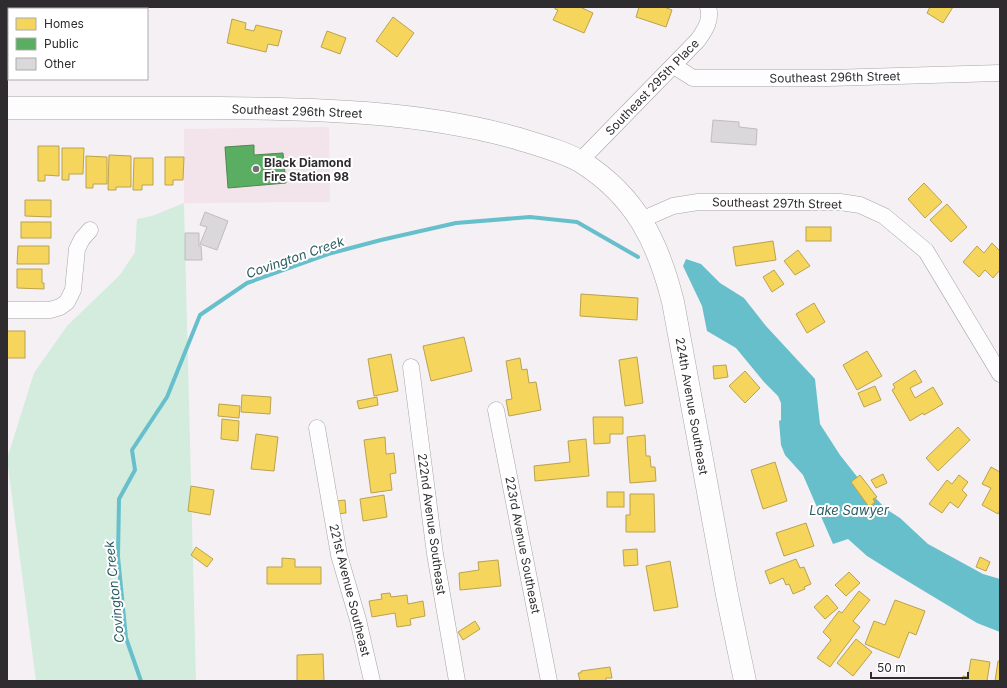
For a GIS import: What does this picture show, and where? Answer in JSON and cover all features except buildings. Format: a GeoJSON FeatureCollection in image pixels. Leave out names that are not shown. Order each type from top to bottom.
{"type":"FeatureCollection","features":[{"type":"Feature","properties":{"kind":"street","name":"Southeast 295th Place"},"geometry":{"type":"LineString","coordinates":[[580,161],[698,40],[706,29],[709,20],[710,12],[708,7]]}},
{"type":"Feature","properties":{"kind":"street","name":"Southeast 296th Street"},"geometry":{"type":"LineString","coordinates":[[674,66],[693,78],[836,78],[1000,73]]}},
{"type":"Feature","properties":{"kind":"street","name":"Southeast 296th Street"},"geometry":{"type":"LineString","coordinates":[[7,108],[258,108],[411,117],[490,131],[545,147],[580,161]]}},
{"type":"Feature","properties":{"kind":"street","name":"224th Avenue Southeast"},"geometry":{"type":"LineString","coordinates":[[580,161],[616,189],[630,203],[645,226],[660,261],[673,302],[744,681]]}},
{"type":"Feature","properties":{"kind":"street","name":"Southeast 297th Street"},"geometry":{"type":"LineString","coordinates":[[641,220],[673,206],[698,202],[840,202],[860,205],[884,216],[926,251],[1000,374]]}},
{"type":"Feature","properties":{"kind":"street"},"geometry":{"type":"LineString","coordinates":[[7,310],[50,310],[60,307],[67,302],[73,290],[77,249],[82,239],[90,230]]}},
{"type":"Feature","properties":{"kind":"street","name":"222nd Avenue Southeast"},"geometry":{"type":"LineString","coordinates":[[411,367],[435,554],[457,681]]}},
{"type":"Feature","properties":{"kind":"street","name":"223rd Avenue Southeast"},"geometry":{"type":"LineString","coordinates":[[496,410],[549,681]]}},
{"type":"Feature","properties":{"kind":"street","name":"221st Avenue Southeast"},"geometry":{"type":"LineString","coordinates":[[317,428],[340,555],[358,620],[372,681]]}},
{"type":"Feature","properties":{"kind":"shaded area"},"geometry":{"type":"Polygon","coordinates":[[[329,127],[330,202],[184,203],[184,129],[329,127]]]}},
{"type":"Feature","properties":{"kind":"green space"},"geometry":{"type":"Polygon","coordinates":[[[184,203],[196,681],[36,681],[7,459],[34,373],[67,326],[120,275],[135,252],[137,219],[152,216],[184,203]]]}},
{"type":"Feature","properties":{"kind":"water","name":"Lake Sawyer"},"geometry":{"type":"Polygon","coordinates":[[[686,259],[701,264],[720,283],[744,298],[766,326],[815,379],[820,424],[840,455],[866,488],[886,509],[900,518],[928,544],[983,574],[1000,579],[1000,632],[977,623],[899,576],[867,556],[848,539],[833,544],[803,475],[785,455],[781,445],[779,421],[781,420],[781,403],[778,396],[764,382],[736,348],[707,331],[702,306],[683,266],[686,259]]]}},
{"type":"Feature","properties":{"kind":"waterway","name":"Covington Creek"},"geometry":{"type":"LineString","coordinates":[[141,681],[126,638],[118,557],[119,499],[135,470],[132,450],[167,397],[200,315],[247,283],[328,254],[456,223],[530,217],[577,222],[638,257]]}},
{"type":"Feature","properties":{"kind":"place","name":"Black Diamond Fire Station 98"},"geometry":{"type":"Point","coordinates":[256,169]}}]}
